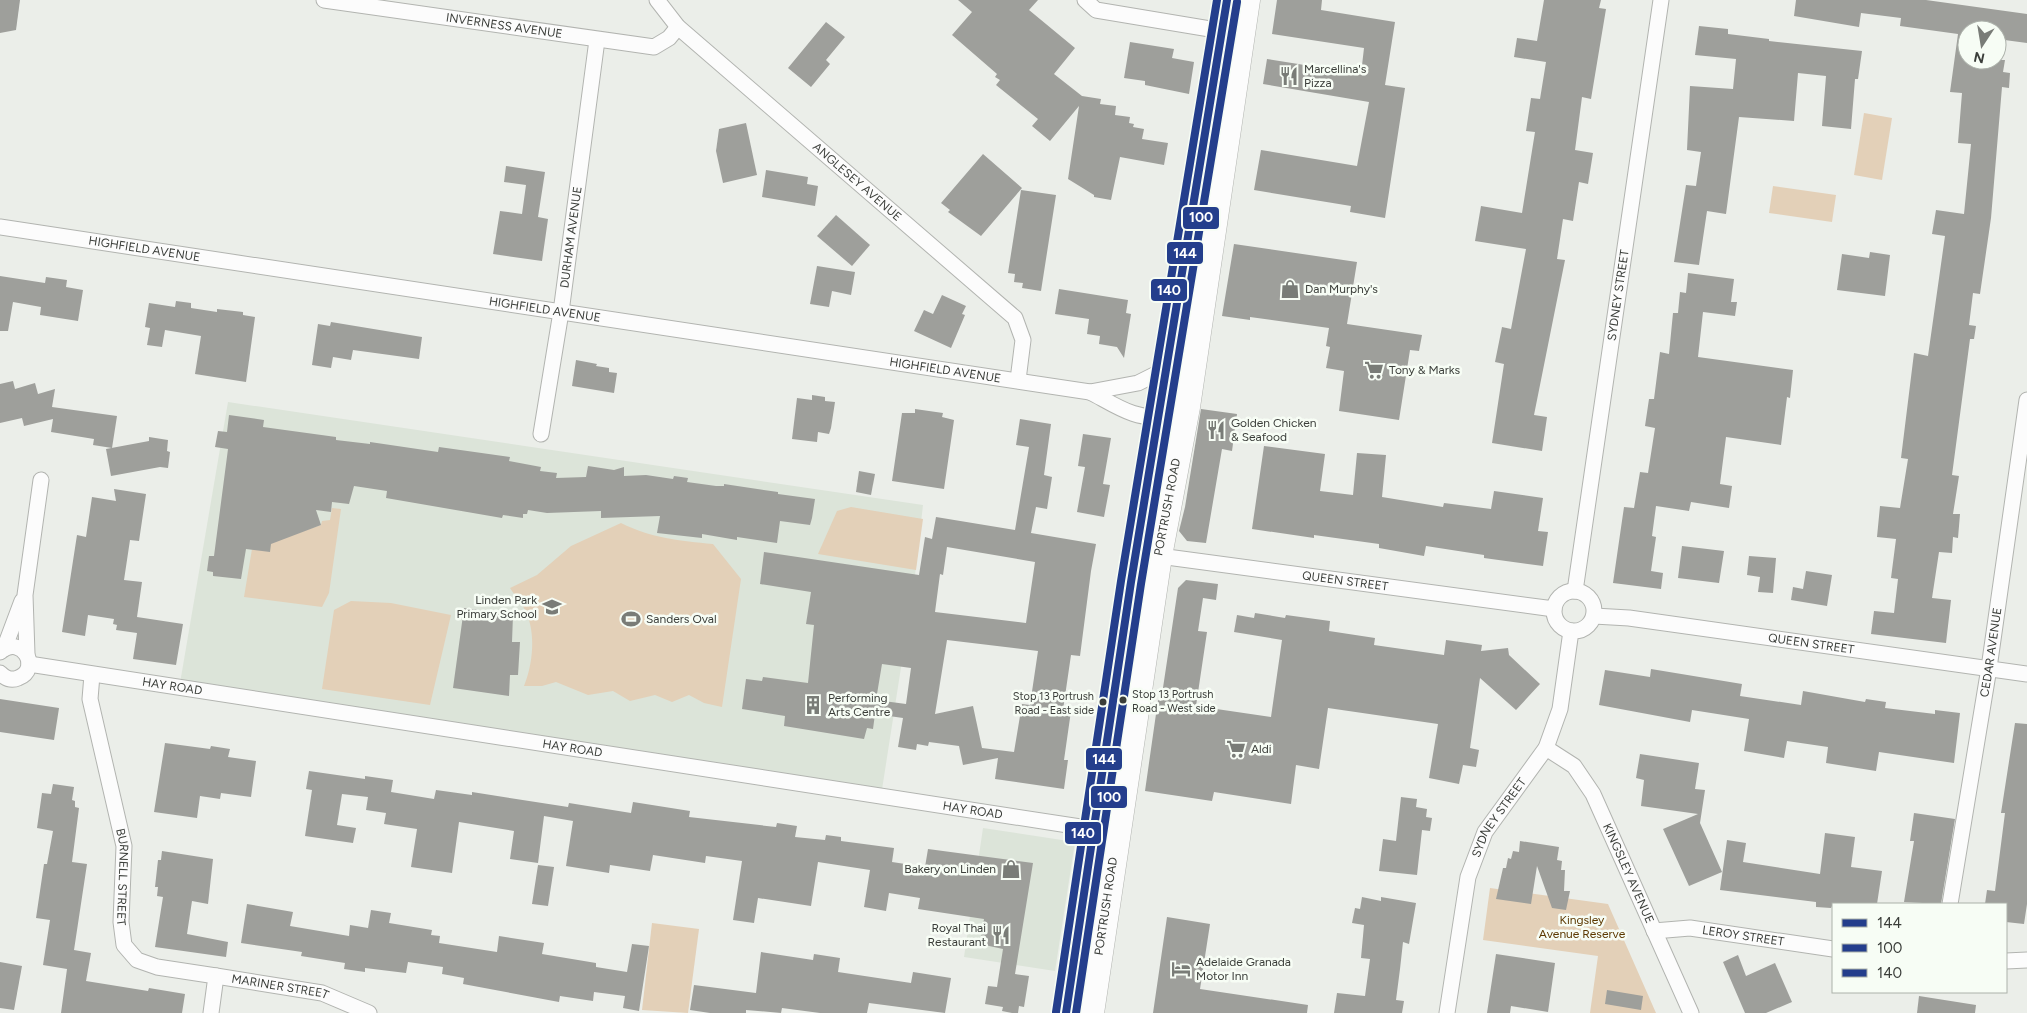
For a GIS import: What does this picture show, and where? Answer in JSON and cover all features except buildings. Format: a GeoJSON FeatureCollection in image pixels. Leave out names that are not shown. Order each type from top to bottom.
{"type":"FeatureCollection","features":[{"type":"Feature","properties":{"kind":"highway","name":"PORTRUSH ROAD"},"geometry":{"type":"LineString","coordinates":[[1147,554],[1186,407],[1232,32],[1227,0]]}},
{"type":"Feature","properties":{"kind":"highway","name":"PORTRUSH ROAD"},"geometry":{"type":"LineString","coordinates":[[1066,1013],[1105,831],[1147,554],[1159,417],[1232,32],[1246,0]]}},
{"type":"Feature","properties":{"kind":"highway","name":"PORTRUSH ROAD"},"geometry":{"type":"LineString","coordinates":[[1090,1013],[1105,831]]}},
{"type":"Feature","properties":{"kind":"street","name":"INVERNESS AVENUE"},"geometry":{"type":"LineString","coordinates":[[324,0],[654,47],[669,38],[678,27]]}},
{"type":"Feature","properties":{"kind":"street","name":"ANGLESEY AVENUE"},"geometry":{"type":"LineString","coordinates":[[657,0],[678,27],[1015,318],[1023,340],[1018,380]]}},
{"type":"Feature","properties":{"kind":"street"},"geometry":{"type":"LineString","coordinates":[[1085,0],[1096,10],[1232,32]]}},
{"type":"Feature","properties":{"kind":"street","name":"SYDNEY STREET"},"geometry":{"type":"LineString","coordinates":[[1575,591],[1661,0]]}},
{"type":"Feature","properties":{"kind":"street","name":"DURHAM AVENUE"},"geometry":{"type":"LineString","coordinates":[[541,434],[561,312],[597,40]]}},
{"type":"Feature","properties":{"kind":"street","name":"HIGHFIELD AVENUE"},"geometry":{"type":"LineString","coordinates":[[0,227],[1018,380],[1090,392],[1130,413],[1159,417],[1186,407]]}},
{"type":"Feature","properties":{"kind":"street","name":"HIGHFIELD AVENUE"},"geometry":{"type":"LineString","coordinates":[[1090,392],[1138,383],[1168,368]]}},
{"type":"Feature","properties":{"kind":"street","name":"CEDAR AVENUE"},"geometry":{"type":"LineString","coordinates":[[1950,903],[1989,668],[2027,400]]}},
{"type":"Feature","properties":{"kind":"street"},"geometry":{"type":"LineString","coordinates":[[0,673],[9,679],[20,678],[24,674],[28,659],[25,595],[42,480]]}},
{"type":"Feature","properties":{"kind":"street","name":"QUEEN STREET"},"geometry":{"type":"LineString","coordinates":[[1147,554],[1554,609]]}},
{"type":"Feature","properties":{"kind":"street"},"geometry":{"type":"LineString","coordinates":[[1575,591],[1582,592],[1592,602],[1594,616],[1585,628],[1571,631],[1558,624],[1554,609],[1558,599],[1563,594],[1575,591]]}},
{"type":"Feature","properties":{"kind":"street"},"geometry":{"type":"LineString","coordinates":[[2,650],[25,595]]}},
{"type":"Feature","properties":{"kind":"street","name":"QUEEN STREET"},"geometry":{"type":"LineString","coordinates":[[1594,616],[1629,618],[2027,674]]}},
{"type":"Feature","properties":{"kind":"street","name":"SYDNEY STREET"},"geometry":{"type":"LineString","coordinates":[[1448,1013],[1472,868],[1485,832],[1546,748],[1560,709],[1571,631]]}},
{"type":"Feature","properties":{"kind":"street","name":"HAY ROAD"},"geometry":{"type":"LineString","coordinates":[[2,650],[15,646],[28,659],[92,675],[1105,831]]}},
{"type":"Feature","properties":{"kind":"street","name":"BURNELL STREET"},"geometry":{"type":"LineString","coordinates":[[92,675],[90,699],[124,846],[121,922],[124,945],[137,960],[157,967],[216,976]]}},
{"type":"Feature","properties":{"kind":"street","name":"KINGSLEY AVENUE"},"geometry":{"type":"LineString","coordinates":[[1546,748],[1574,766],[1593,794],[1691,1013]]}},
{"type":"Feature","properties":{"kind":"street","name":"LEROY STREET"},"geometry":{"type":"LineString","coordinates":[[1654,931],[1690,928],[1832,949]]}},
{"type":"Feature","properties":{"kind":"street"},"geometry":{"type":"LineString","coordinates":[[2007,961],[2027,960]]}},
{"type":"Feature","properties":{"kind":"street"},"geometry":{"type":"LineString","coordinates":[[211,1013],[216,976]]}},
{"type":"Feature","properties":{"kind":"street","name":"MARINER STREET"},"geometry":{"type":"LineString","coordinates":[[216,976],[322,992],[369,1013]]}},
{"type":"Feature","properties":{"kind":"shaded area","name":"Linden Park Primary School"},"geometry":{"type":"Polygon","coordinates":[[[228,402],[923,505],[914,584],[881,796],[179,689],[228,402]]]}},
{"type":"Feature","properties":{"kind":"shaded area"},"geometry":{"type":"Polygon","coordinates":[[[983,828],[1075,842],[1055,971],[964,957],[983,828]]]}},
{"type":"Feature","properties":{"kind":"green space"},"geometry":{"type":"Polygon","coordinates":[[[1864,113],[1892,118],[1882,180],[1854,175],[1864,113]]]}},
{"type":"Feature","properties":{"kind":"green space"},"geometry":{"type":"Polygon","coordinates":[[[1773,186],[1836,195],[1832,222],[1769,213],[1773,186]]]}},
{"type":"Feature","properties":{"kind":"green space"},"geometry":{"type":"Polygon","coordinates":[[[851,507],[923,519],[916,570],[818,554],[837,511],[851,507]]]}},
{"type":"Feature","properties":{"kind":"green space"},"geometry":{"type":"Polygon","coordinates":[[[332,508],[341,509],[329,593],[322,607],[244,597],[252,549],[321,525],[322,521],[330,520],[332,508]]]}},
{"type":"Feature","properties":{"kind":"green space","name":"Sanders Oval"},"geometry":{"type":"Polygon","coordinates":[[[621,523],[655,535],[677,540],[713,544],[741,579],[722,707],[704,703],[689,695],[672,702],[655,695],[630,701],[613,691],[588,695],[556,682],[542,686],[524,686],[530,668],[531,630],[524,609],[510,588],[537,575],[571,546],[621,523]]]}},
{"type":"Feature","properties":{"kind":"green space"},"geometry":{"type":"Polygon","coordinates":[[[351,601],[391,603],[451,615],[430,705],[322,689],[334,610],[351,601]]]}},
{"type":"Feature","properties":{"kind":"green space","name":"Kingsley Avenue Reserve"},"geometry":{"type":"Polygon","coordinates":[[[1490,888],[1608,904],[1656,1013],[1590,1013],[1598,956],[1483,940],[1490,888]]]}},
{"type":"Feature","properties":{"kind":"green space"},"geometry":{"type":"Polygon","coordinates":[[[652,923],[699,929],[688,1013],[642,1010],[652,923]]]}},
{"type":"Feature","properties":{"kind":"transit line","name":"140"},"geometry":{"type":"LineString","coordinates":[[1056,1012],[1121,581],[1217,0]]}},
{"type":"Feature","properties":{"kind":"transit line","name":"144"},"geometry":{"type":"LineString","coordinates":[[1066,1013],[1131,582],[1227,0]]}},
{"type":"Feature","properties":{"kind":"transit line","name":"100"},"geometry":{"type":"LineString","coordinates":[[1076,1013],[1141,584],[1237,2]]}},
{"type":"Feature","properties":{"kind":"place","name":"Marcellina's Pizza"},"geometry":{"type":"Point","coordinates":[1289,76]}},
{"type":"Feature","properties":{"kind":"place","name":"Dan Murphy's"},"geometry":{"type":"Point","coordinates":[1290,289]}},
{"type":"Feature","properties":{"kind":"place","name":"Tony & Marks"},"geometry":{"type":"Point","coordinates":[1374,370]}},
{"type":"Feature","properties":{"kind":"place","name":"Golden Chicken & Seafood"},"geometry":{"type":"Point","coordinates":[1216,430]}},
{"type":"Feature","properties":{"kind":"place","name":"Linden Park Primary School"},"geometry":{"type":"Point","coordinates":[552,607]}},
{"type":"Feature","properties":{"kind":"place","name":"Sanders Oval"},"geometry":{"type":"Point","coordinates":[631,619]}},
{"type":"Feature","properties":{"kind":"place","name":"Stop 13 Portrush Road - West side"},"geometry":{"type":"Point","coordinates":[1123,700]}},
{"type":"Feature","properties":{"kind":"place","name":"Stop 13 Portrush Road - East side"},"geometry":{"type":"Point","coordinates":[1103,702]}},
{"type":"Feature","properties":{"kind":"place","name":"Performing Arts Centre"},"geometry":{"type":"Point","coordinates":[813,705]}},
{"type":"Feature","properties":{"kind":"place","name":"Aldi"},"geometry":{"type":"Point","coordinates":[1236,749]}},
{"type":"Feature","properties":{"kind":"place","name":"Bakery on Linden"},"geometry":{"type":"Point","coordinates":[1011,869]}},
{"type":"Feature","properties":{"kind":"place","name":"Royal Thai Restaurant"},"geometry":{"type":"Point","coordinates":[1001,935]}},
{"type":"Feature","properties":{"kind":"place","name":"Adelaide Granada Motor Inn"},"geometry":{"type":"Point","coordinates":[1181,969]}}]}
